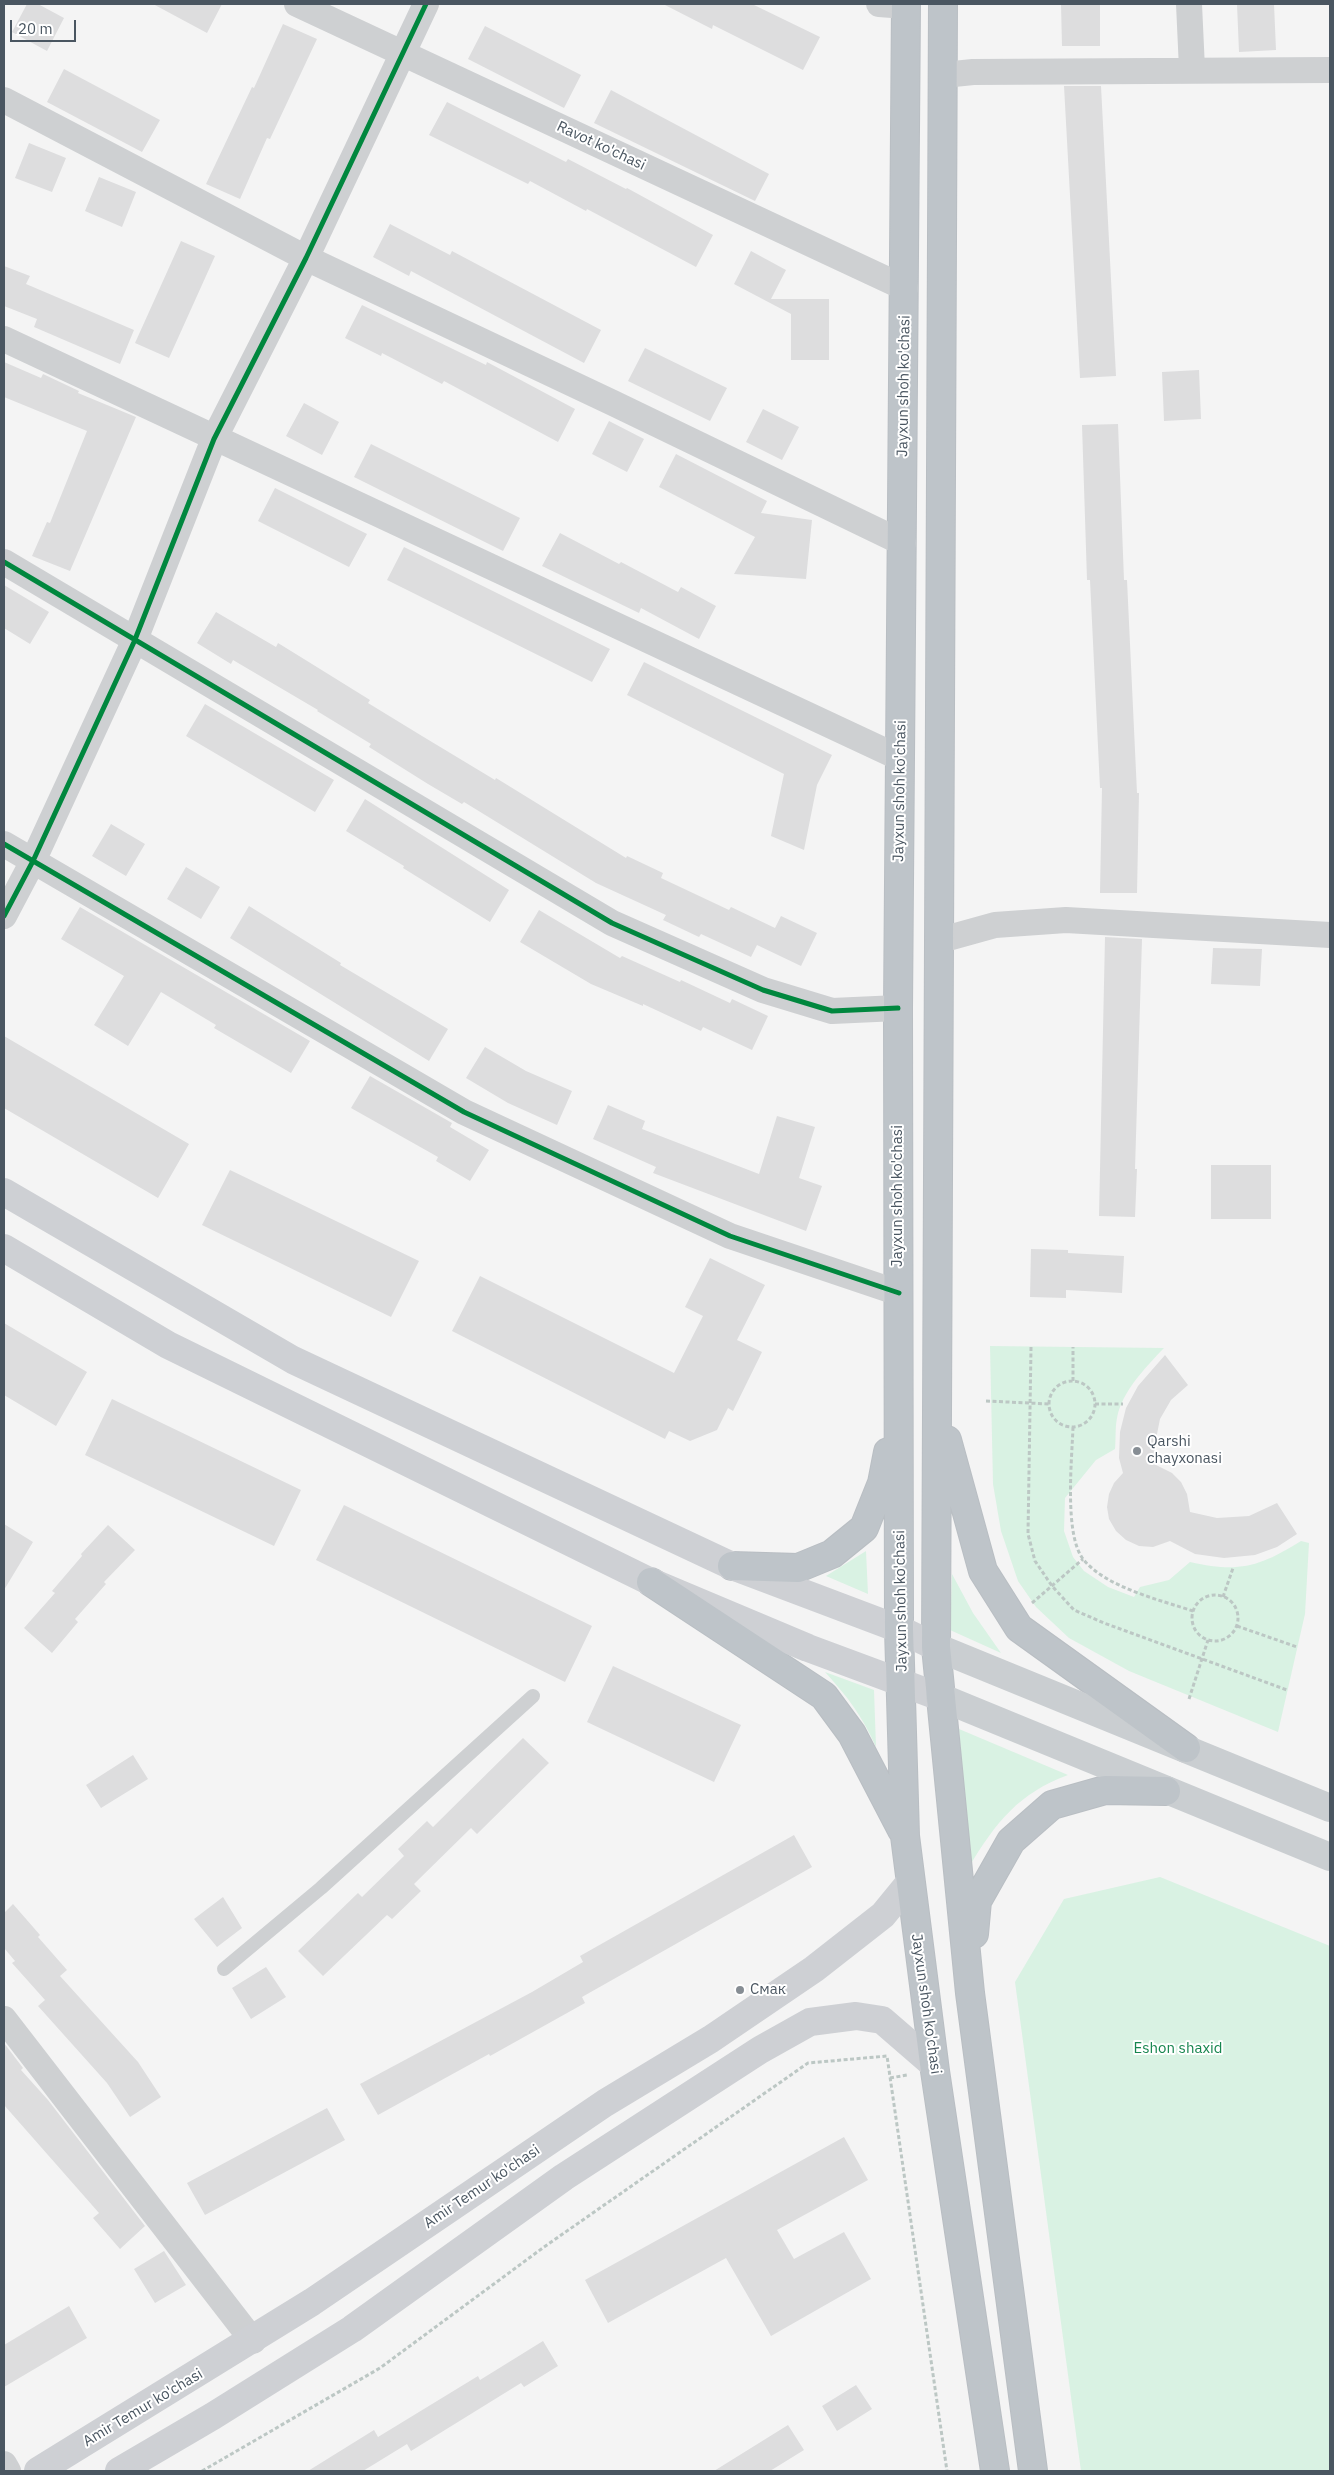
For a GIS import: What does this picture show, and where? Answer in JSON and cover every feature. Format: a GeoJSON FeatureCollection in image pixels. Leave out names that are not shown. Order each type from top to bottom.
{"type":"FeatureCollection","features":[{"type":"Feature","properties":{"kind":"highway"},"geometry":{"type":"LineString","coordinates":[[943,4],[941,940],[936,1647],[970,1993],[1033,2471]]}},
{"type":"Feature","properties":{"kind":"highway","name":"Jayxun shoh ko'chasi"},"geometry":{"type":"LineString","coordinates":[[906,5],[898,1008],[899,1629],[905,1836],[934,2065],[995,2471]]}},
{"type":"Feature","properties":{"kind":"highway"},"geometry":{"type":"LineString","coordinates":[[732,1566],[798,1568],[832,1554],[864,1528],[882,1483],[899,1404]]}},
{"type":"Feature","properties":{"kind":"highway"},"geometry":{"type":"LineString","coordinates":[[938,1407],[983,1571],[1019,1628],[1186,1748]]}},
{"type":"Feature","properties":{"kind":"highway"},"geometry":{"type":"LineString","coordinates":[[651,1582],[824,1696],[852,1734],[905,1836]]}},
{"type":"Feature","properties":{"kind":"highway"},"geometry":{"type":"LineString","coordinates":[[970,1993],[977,1901],[1011,1841],[1052,1805],[1105,1790],[1166,1790]]}},
{"type":"Feature","properties":{"kind":"main road"},"geometry":{"type":"LineString","coordinates":[[4,1192],[293,1360],[732,1566],[899,1629],[936,1647],[1330,1808]]}},
{"type":"Feature","properties":{"kind":"main road"},"geometry":{"type":"LineString","coordinates":[[4,1248],[168,1345],[651,1582],[808,1648],[940,1698],[1330,1857]]}},
{"type":"Feature","properties":{"kind":"main road","name":"Amir Temur ko'chasi"},"geometry":{"type":"LineString","coordinates":[[38,2471],[253,2340],[605,2103],[711,2039],[814,1969],[883,1915],[910,1882]]}},
{"type":"Feature","properties":{"kind":"main road"},"geometry":{"type":"LineString","coordinates":[[119,2471],[213,2416],[352,2329],[564,2177],[760,2050],[810,2022],[856,2016],[882,2020],[934,2065]]}},
{"type":"Feature","properties":{"kind":"street","name":"Ravot ko'chasi"},"geometry":{"type":"LineString","coordinates":[[296,4],[905,288]]}},
{"type":"Feature","properties":{"kind":"street"},"geometry":{"type":"LineString","coordinates":[[4,916],[33,862],[134,642],[214,439],[306,258],[426,4]]}},
{"type":"Feature","properties":{"kind":"street"},"geometry":{"type":"LineString","coordinates":[[879,4],[906,5]]}},
{"type":"Feature","properties":{"kind":"street"},"geometry":{"type":"LineString","coordinates":[[1189,4],[1192,69]]}},
{"type":"Feature","properties":{"kind":"street"},"geometry":{"type":"LineString","coordinates":[[944,75],[973,72],[1192,69],[1330,70]]}},
{"type":"Feature","properties":{"kind":"street"},"geometry":{"type":"LineString","coordinates":[[4,100],[306,258],[903,543]]}},
{"type":"Feature","properties":{"kind":"street"},"geometry":{"type":"LineString","coordinates":[[4,339],[214,439],[900,758]]}},
{"type":"Feature","properties":{"kind":"street"},"geometry":{"type":"LineString","coordinates":[[4,562],[134,642],[612,923],[763,990],[832,1011],[898,1008]]}},
{"type":"Feature","properties":{"kind":"street"},"geometry":{"type":"LineString","coordinates":[[4,844],[464,1112],[730,1236],[899,1293]]}},
{"type":"Feature","properties":{"kind":"street"},"geometry":{"type":"LineString","coordinates":[[941,940],[994,925],[1066,920],[1330,934]]}},
{"type":"Feature","properties":{"kind":"street"},"geometry":{"type":"LineString","coordinates":[[4,2019],[253,2340]]}},
{"type":"Feature","properties":{"kind":"street"},"geometry":{"type":"LineString","coordinates":[[4,2464],[8,2471]]}},
{"type":"Feature","properties":{"kind":"lane"},"geometry":{"type":"LineString","coordinates":[[224,1969],[321,1888],[533,1696]]}},
{"type":"Feature","properties":{"kind":"path"},"geometry":{"type":"LineString","coordinates":[[1031,1347],[1028,1534],[1035,1561],[1052,1586],[1074,1610],[1104,1623],[1287,1690]]}},
{"type":"Feature","properties":{"kind":"path"},"geometry":{"type":"LineString","coordinates":[[1072,1381],[1073,1347]]}},
{"type":"Feature","properties":{"kind":"path"},"geometry":{"type":"LineString","coordinates":[[1072,1381],[1087,1386],[1092,1392],[1095,1404],[1092,1416],[1087,1422],[1072,1427],[1065,1426],[1053,1418],[1049,1404],[1053,1390],[1065,1382],[1072,1381]]}},
{"type":"Feature","properties":{"kind":"path"},"geometry":{"type":"LineString","coordinates":[[986,1402],[1049,1404]]}},
{"type":"Feature","properties":{"kind":"path"},"geometry":{"type":"LineString","coordinates":[[1095,1404],[1123,1404]]}},
{"type":"Feature","properties":{"kind":"path"},"geometry":{"type":"LineString","coordinates":[[1072,1427],[1072,1529],[1083,1559],[1099,1574],[1128,1588],[1193,1611]]}},
{"type":"Feature","properties":{"kind":"path"},"geometry":{"type":"LineString","coordinates":[[1030,1605],[1083,1559]]}},
{"type":"Feature","properties":{"kind":"path"},"geometry":{"type":"LineString","coordinates":[[1223,1597],[1233,1568]]}},
{"type":"Feature","properties":{"kind":"path"},"geometry":{"type":"LineString","coordinates":[[1208,1596],[1223,1597],[1235,1607],[1238,1614],[1237,1626],[1230,1636],[1223,1640],[1208,1640],[1196,1632],[1193,1626],[1193,1611],[1196,1604],[1208,1596]]}},
{"type":"Feature","properties":{"kind":"path"},"geometry":{"type":"LineString","coordinates":[[1237,1626],[1297,1647]]}},
{"type":"Feature","properties":{"kind":"path"},"geometry":{"type":"LineString","coordinates":[[1189,1699],[1208,1640]]}},
{"type":"Feature","properties":{"kind":"path"},"geometry":{"type":"LineString","coordinates":[[202,2471],[380,2368],[544,2247],[808,2063],[887,2056],[947,2471]]}},
{"type":"Feature","properties":{"kind":"path"},"geometry":{"type":"LineString","coordinates":[[890,2078],[908,2075]]}},
{"type":"Feature","properties":{"kind":"green space"},"geometry":{"type":"Polygon","coordinates":[[[990,1346],[1164,1348],[1136,1380],[1124,1398],[1117,1418],[1115,1449],[1096,1460],[1065,1498],[1064,1531],[1073,1557],[1084,1571],[1108,1587],[1134,1597],[1140,1587],[1169,1580],[1190,1562],[1222,1567],[1236,1567],[1273,1557],[1301,1541],[1309,1543],[1305,1614],[1278,1732],[1129,1671],[1069,1638],[1036,1607],[1018,1581],[1001,1531],[993,1484],[990,1346]]]}},
{"type":"Feature","properties":{"kind":"green space"},"geometry":{"type":"Polygon","coordinates":[[[866,1551],[868,1594],[826,1576],[866,1551]]]}},
{"type":"Feature","properties":{"kind":"green space"},"geometry":{"type":"Polygon","coordinates":[[[952,1574],[973,1613],[1001,1653],[950,1630],[952,1574]]]}},
{"type":"Feature","properties":{"kind":"green space"},"geometry":{"type":"Polygon","coordinates":[[[825,1672],[874,1690],[876,1747],[854,1707],[825,1672]]]}},
{"type":"Feature","properties":{"kind":"green space"},"geometry":{"type":"Polygon","coordinates":[[[959,1729],[1068,1775],[1036,1791],[1010,1811],[989,1836],[969,1867],[959,1729]]]}},
{"type":"Feature","properties":{"kind":"green space","name":"Eshon shaxid"},"geometry":{"type":"Polygon","coordinates":[[[1160,1877],[1330,1946],[1330,2471],[1081,2471],[1015,1982],[1064,1899],[1160,1877]]]}},
{"type":"Feature","properties":{"kind":"building"},"geometry":{"type":"Polygon","coordinates":[[[27,4],[38,4],[64,18],[47,51],[12,32],[27,4]]]}},
{"type":"Feature","properties":{"kind":"building"},"geometry":{"type":"Polygon","coordinates":[[[153,4],[222,4],[207,33],[153,4]]]}},
{"type":"Feature","properties":{"kind":"building"},"geometry":{"type":"Polygon","coordinates":[[[663,4],[752,4],[820,37],[803,70],[713,25],[712,29],[663,4]]]}},
{"type":"Feature","properties":{"kind":"building"},"geometry":{"type":"Polygon","coordinates":[[[1061,4],[1100,4],[1100,46],[1062,46],[1061,4]]]}},
{"type":"Feature","properties":{"kind":"building"},"geometry":{"type":"Polygon","coordinates":[[[1237,4],[1274,4],[1276,50],[1239,52],[1237,4]]]}},
{"type":"Feature","properties":{"kind":"building"},"geometry":{"type":"Polygon","coordinates":[[[283,24],[317,39],[270,139],[267,138],[240,199],[206,184],[252,87],[254,88],[283,24]]]}},
{"type":"Feature","properties":{"kind":"building"},"geometry":{"type":"Polygon","coordinates":[[[485,26],[581,75],[564,108],[468,59],[485,26]]]}},
{"type":"Feature","properties":{"kind":"building"},"geometry":{"type":"Polygon","coordinates":[[[64,69],[160,120],[142,152],[47,102],[64,69]]]}},
{"type":"Feature","properties":{"kind":"building"},"geometry":{"type":"Polygon","coordinates":[[[1064,86],[1101,86],[1116,376],[1080,378],[1064,86]]]}},
{"type":"Feature","properties":{"kind":"building"},"geometry":{"type":"Polygon","coordinates":[[[611,90],[769,174],[755,201],[594,123],[611,90]]]}},
{"type":"Feature","properties":{"kind":"building"},"geometry":{"type":"Polygon","coordinates":[[[447,102],[566,162],[568,159],[627,188],[713,235],[696,267],[587,209],[586,211],[530,181],[528,184],[429,135],[447,102]]]}},
{"type":"Feature","properties":{"kind":"building"},"geometry":{"type":"Polygon","coordinates":[[[29,143],[66,158],[52,192],[15,178],[29,143]]]}},
{"type":"Feature","properties":{"kind":"building"},"geometry":{"type":"Polygon","coordinates":[[[99,177],[136,192],[122,227],[85,211],[99,177]]]}},
{"type":"Feature","properties":{"kind":"building"},"geometry":{"type":"Polygon","coordinates":[[[390,224],[450,255],[452,251],[601,330],[584,363],[411,271],[409,276],[373,257],[390,224]]]}},
{"type":"Feature","properties":{"kind":"building"},"geometry":{"type":"Polygon","coordinates":[[[181,241],[215,256],[169,358],[135,343],[181,241]]]}},
{"type":"Feature","properties":{"kind":"building"},"geometry":{"type":"Polygon","coordinates":[[[751,251],[786,270],[771,299],[829,299],[829,360],[791,360],[791,314],[734,284],[751,251]]]}},
{"type":"Feature","properties":{"kind":"building"},"geometry":{"type":"Polygon","coordinates":[[[4,266],[30,276],[26,284],[134,330],[120,364],[34,327],[37,319],[4,306],[4,266]]]}},
{"type":"Feature","properties":{"kind":"building"},"geometry":{"type":"Polygon","coordinates":[[[362,305],[486,365],[487,362],[575,409],[558,442],[444,381],[442,384],[382,353],[381,356],[345,338],[362,305]]]}},
{"type":"Feature","properties":{"kind":"building"},"geometry":{"type":"Polygon","coordinates":[[[645,348],[727,388],[710,421],[628,381],[645,348]]]}},
{"type":"Feature","properties":{"kind":"building"},"geometry":{"type":"Polygon","coordinates":[[[4,362],[41,378],[43,374],[79,391],[78,393],[136,417],[70,571],[32,556],[47,522],[50,523],[87,431],[4,397],[4,362]]]}},
{"type":"Feature","properties":{"kind":"building"},"geometry":{"type":"Polygon","coordinates":[[[1199,370],[1201,419],[1164,421],[1162,372],[1199,370]]]}},
{"type":"Feature","properties":{"kind":"building"},"geometry":{"type":"Polygon","coordinates":[[[304,403],[339,422],[322,455],[286,436],[304,403]]]}},
{"type":"Feature","properties":{"kind":"building"},"geometry":{"type":"Polygon","coordinates":[[[763,409],[799,427],[782,460],[746,442],[763,409]]]}},
{"type":"Feature","properties":{"kind":"building"},"geometry":{"type":"Polygon","coordinates":[[[609,421],[644,439],[627,472],[592,454],[609,421]]]}},
{"type":"Feature","properties":{"kind":"building"},"geometry":{"type":"Polygon","coordinates":[[[1118,424],[1124,580],[1127,580],[1137,793],[1139,793],[1137,893],[1100,893],[1102,788],[1100,788],[1090,580],[1087,580],[1082,425],[1118,424]]]}},
{"type":"Feature","properties":{"kind":"building"},"geometry":{"type":"Polygon","coordinates":[[[371,444],[520,518],[503,551],[354,477],[371,444]]]}},
{"type":"Feature","properties":{"kind":"building"},"geometry":{"type":"Polygon","coordinates":[[[676,454],[767,501],[761,513],[812,520],[806,579],[734,574],[755,537],[659,487],[676,454]]]}},
{"type":"Feature","properties":{"kind":"building"},"geometry":{"type":"Polygon","coordinates":[[[275,488],[367,534],[349,567],[258,521],[275,488]]]}},
{"type":"Feature","properties":{"kind":"building"},"geometry":{"type":"Polygon","coordinates":[[[560,533],[678,592],[681,587],[716,606],[699,639],[641,608],[639,613],[542,566],[560,533]]]}},
{"type":"Feature","properties":{"kind":"building"},"geometry":{"type":"Polygon","coordinates":[[[404,547],[610,649],[592,682],[387,580],[404,547]]]}},
{"type":"Feature","properties":{"kind":"building"},"geometry":{"type":"Polygon","coordinates":[[[4,585],[49,612],[30,644],[4,628],[4,585]]]}},
{"type":"Feature","properties":{"kind":"building"},"geometry":{"type":"Polygon","coordinates":[[[216,612],[276,647],[278,643],[370,700],[368,703],[495,780],[496,778],[626,858],[627,856],[663,873],[661,878],[729,910],[731,907],[775,928],[781,916],[817,933],[801,966],[757,945],[751,957],[701,934],[699,937],[663,920],[666,915],[596,883],[464,802],[462,804],[428,784],[369,747],[371,744],[318,710],[233,660],[231,664],[197,643],[216,612]]]}},
{"type":"Feature","properties":{"kind":"building"},"geometry":{"type":"Polygon","coordinates":[[[644,662],[832,755],[817,785],[804,850],[771,836],[784,774],[627,695],[644,662]]]}},
{"type":"Feature","properties":{"kind":"building"},"geometry":{"type":"Polygon","coordinates":[[[205,704],[334,780],[315,812],[186,736],[205,704]]]}},
{"type":"Feature","properties":{"kind":"building"},"geometry":{"type":"Polygon","coordinates":[[[365,799],[509,890],[490,922],[346,831],[365,799]]]}},
{"type":"Feature","properties":{"kind":"building"},"geometry":{"type":"Polygon","coordinates":[[[111,824],[145,844],[126,876],[92,856],[111,824]]]}},
{"type":"Feature","properties":{"kind":"building"},"geometry":{"type":"Polygon","coordinates":[[[186,867],[220,887],[201,919],[167,899],[186,867]]]}},
{"type":"Feature","properties":{"kind":"building"},"geometry":{"type":"Polygon","coordinates":[[[249,906],[341,963],[340,965],[448,1029],[429,1061],[230,938],[249,906]]]}},
{"type":"Feature","properties":{"kind":"building"},"geometry":{"type":"Polygon","coordinates":[[[80,907],[310,1041],[291,1073],[214,1028],[216,1025],[161,992],[128,1046],[94,1025],[124,976],[61,939],[80,907]]]}},
{"type":"Feature","properties":{"kind":"building"},"geometry":{"type":"Polygon","coordinates":[[[539,910],[620,958],[622,956],[680,982],[681,980],[730,1003],[732,999],[768,1016],[752,1050],[703,1027],[701,1031],[643,1004],[643,1006],[591,984],[520,942],[539,910]]]}},
{"type":"Feature","properties":{"kind":"building"},"geometry":{"type":"Polygon","coordinates":[[[1105,937],[1142,939],[1135,1217],[1099,1216],[1105,937]]]}},
{"type":"Feature","properties":{"kind":"building"},"geometry":{"type":"Polygon","coordinates":[[[1213,948],[1262,949],[1260,986],[1211,984],[1213,948]]]}},
{"type":"Feature","properties":{"kind":"building"},"geometry":{"type":"Polygon","coordinates":[[[4,1036],[189,1144],[158,1198],[4,1108],[4,1036]]]}},
{"type":"Feature","properties":{"kind":"building"},"geometry":{"type":"Polygon","coordinates":[[[485,1047],[526,1071],[572,1091],[557,1125],[508,1103],[466,1078],[485,1047]]]}},
{"type":"Feature","properties":{"kind":"building"},"geometry":{"type":"Polygon","coordinates":[[[370,1076],[452,1123],[450,1127],[489,1150],[470,1181],[436,1161],[438,1157],[351,1108],[370,1076]]]}},
{"type":"Feature","properties":{"kind":"building"},"geometry":{"type":"Polygon","coordinates":[[[608,1105],[645,1121],[642,1129],[759,1174],[777,1116],[815,1127],[799,1178],[822,1186],[806,1231],[653,1173],[656,1167],[593,1139],[608,1105]]]}},
{"type":"Feature","properties":{"kind":"building"},"geometry":{"type":"Polygon","coordinates":[[[1211,1165],[1271,1165],[1271,1219],[1211,1219],[1211,1165]]]}},
{"type":"Feature","properties":{"kind":"building"},"geometry":{"type":"Polygon","coordinates":[[[230,1170],[419,1261],[391,1317],[202,1225],[230,1170]]]}},
{"type":"Feature","properties":{"kind":"building"},"geometry":{"type":"Polygon","coordinates":[[[1031,1249],[1068,1250],[1068,1253],[1124,1256],[1122,1293],[1066,1290],[1066,1298],[1030,1297],[1031,1249]]]}},
{"type":"Feature","properties":{"kind":"building"},"geometry":{"type":"Polygon","coordinates":[[[710,1258],[765,1285],[737,1340],[762,1352],[733,1411],[728,1408],[717,1430],[690,1441],[669,1431],[665,1439],[452,1331],[480,1276],[674,1373],[703,1316],[685,1307],[710,1258]]]}},
{"type":"Feature","properties":{"kind":"building"},"geometry":{"type":"Polygon","coordinates":[[[4,1323],[87,1372],[56,1426],[4,1395],[4,1323]]]}},
{"type":"Feature","properties":{"kind":"building","name":"Qarshi chayxonasi"},"geometry":{"type":"Polygon","coordinates":[[[1165,1355],[1188,1385],[1171,1400],[1160,1419],[1155,1444],[1156,1465],[1172,1473],[1181,1482],[1187,1494],[1190,1512],[1217,1518],[1249,1516],[1277,1503],[1297,1534],[1277,1547],[1255,1555],[1224,1558],[1195,1554],[1170,1541],[1153,1547],[1139,1546],[1126,1540],[1116,1531],[1109,1519],[1107,1507],[1109,1494],[1114,1483],[1123,1473],[1119,1458],[1120,1432],[1126,1408],[1138,1386],[1165,1355]]]}},
{"type":"Feature","properties":{"kind":"building"},"geometry":{"type":"Polygon","coordinates":[[[112,1399],[301,1490],[274,1546],[85,1455],[112,1399]]]}},
{"type":"Feature","properties":{"kind":"building"},"geometry":{"type":"Polygon","coordinates":[[[344,1505],[592,1626],[565,1682],[316,1560],[344,1505]]]}},
{"type":"Feature","properties":{"kind":"building"},"geometry":{"type":"Polygon","coordinates":[[[4,1524],[33,1542],[4,1590],[4,1524]]]}},
{"type":"Feature","properties":{"kind":"building"},"geometry":{"type":"Polygon","coordinates":[[[108,1525],[135,1550],[104,1582],[106,1584],[75,1619],[78,1622],[52,1653],[24,1628],[55,1593],[52,1591],[82,1556],[81,1554],[108,1525]]]}},
{"type":"Feature","properties":{"kind":"building"},"geometry":{"type":"Polygon","coordinates":[[[613,1666],[741,1725],[714,1782],[587,1722],[613,1666]]]}},
{"type":"Feature","properties":{"kind":"building"},"geometry":{"type":"Polygon","coordinates":[[[523,1738],[549,1763],[477,1834],[471,1828],[414,1884],[421,1891],[392,1919],[387,1915],[323,1976],[298,1951],[358,1893],[362,1897],[404,1856],[398,1849],[427,1821],[433,1827],[523,1738]]]}},
{"type":"Feature","properties":{"kind":"building"},"geometry":{"type":"Polygon","coordinates":[[[133,1755],[148,1779],[101,1808],[86,1785],[133,1755]]]}},
{"type":"Feature","properties":{"kind":"building"},"geometry":{"type":"Polygon","coordinates":[[[794,1835],[812,1867],[582,1997],[585,2003],[378,2115],[360,2084],[532,1992],[583,1962],[580,1956],[794,1835]]]}},
{"type":"Feature","properties":{"kind":"building"},"geometry":{"type":"Polygon","coordinates":[[[223,1897],[242,1928],[217,1947],[194,1919],[223,1897]]]}},
{"type":"Feature","properties":{"kind":"building"},"geometry":{"type":"Polygon","coordinates":[[[13,1904],[40,1935],[38,1937],[67,1970],[60,1976],[138,2062],[161,2097],[130,2117],[107,2083],[38,2006],[45,2000],[12,1963],[15,1961],[4,1948],[4,1913],[13,1904]]]}},
{"type":"Feature","properties":{"kind":"building"},"geometry":{"type":"Polygon","coordinates":[[[266,1967],[286,1997],[251,2019],[232,1988],[266,1967]]]}},
{"type":"Feature","properties":{"kind":"building"},"geometry":{"type":"Polygon","coordinates":[[[4,2043],[23,2068],[21,2070],[48,2100],[145,2226],[120,2249],[93,2218],[99,2213],[4,2105],[4,2043]]]}},
{"type":"Feature","properties":{"kind":"building"},"geometry":{"type":"Polygon","coordinates":[[[327,2108],[345,2140],[205,2215],[187,2183],[327,2108]]]}},
{"type":"Feature","properties":{"kind":"building"},"geometry":{"type":"Polygon","coordinates":[[[844,2137],[868,2180],[777,2230],[794,2259],[844,2232],[871,2279],[771,2336],[726,2258],[608,2323],[585,2280],[844,2137]]]}},
{"type":"Feature","properties":{"kind":"building"},"geometry":{"type":"Polygon","coordinates":[[[164,2251],[186,2285],[155,2303],[134,2269],[164,2251]]]}},
{"type":"Feature","properties":{"kind":"building"},"geometry":{"type":"Polygon","coordinates":[[[69,2306],[87,2338],[4,2387],[4,2345],[69,2306]]]}},
{"type":"Feature","properties":{"kind":"building"},"geometry":{"type":"Polygon","coordinates":[[[543,2341],[558,2366],[524,2387],[521,2383],[411,2451],[407,2444],[363,2471],[308,2471],[374,2430],[378,2437],[478,2376],[480,2380],[543,2341]]]}},
{"type":"Feature","properties":{"kind":"building"},"geometry":{"type":"Polygon","coordinates":[[[856,2385],[872,2409],[837,2431],[822,2406],[856,2385]]]}},
{"type":"Feature","properties":{"kind":"building"},"geometry":{"type":"Polygon","coordinates":[[[788,2425],[804,2450],[770,2471],[714,2471],[788,2425]]]}},
{"type":"Feature","properties":{"kind":"cycle path"},"geometry":{"type":"LineString","coordinates":[[4,916],[33,861],[134,642],[214,439],[306,258],[426,4]]}},
{"type":"Feature","properties":{"kind":"cycle path"},"geometry":{"type":"LineString","coordinates":[[4,562],[612,923],[763,990],[832,1011],[898,1008]]}},
{"type":"Feature","properties":{"kind":"cycle path"},"geometry":{"type":"LineString","coordinates":[[4,844],[464,1112],[730,1236],[899,1293]]}},
{"type":"Feature","properties":{"kind":"place","name":"Qarshi chayxonasi"},"geometry":{"type":"Point","coordinates":[1137,1451]}},
{"type":"Feature","properties":{"kind":"place","name":"Смак"},"geometry":{"type":"Point","coordinates":[740,1990]}}]}
